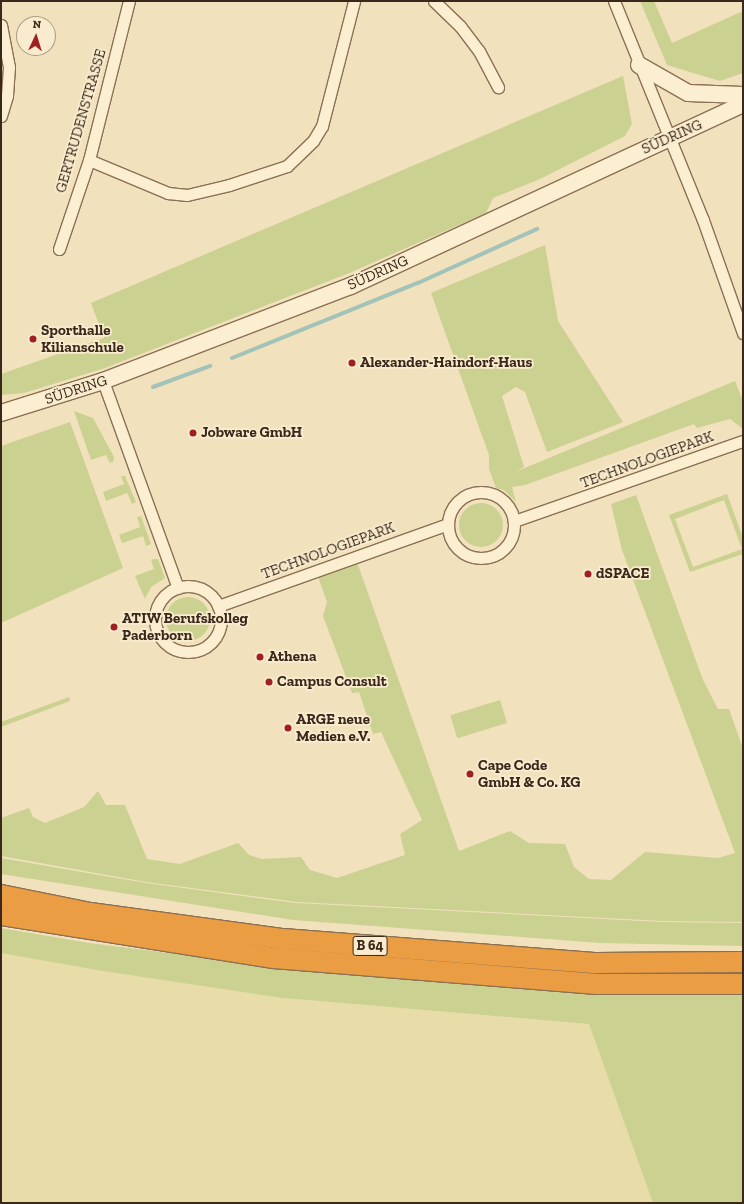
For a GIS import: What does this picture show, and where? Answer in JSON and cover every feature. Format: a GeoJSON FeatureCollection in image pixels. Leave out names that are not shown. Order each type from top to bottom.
{"type":"FeatureCollection","features":[{"type":"Feature","properties":{"kind":"highway","name":"B 64"},"geometry":{"type":"LineString","coordinates":[[1,895],[90,913],[283,939],[597,963],[743,962]]}},
{"type":"Feature","properties":{"kind":"highway","name":"B 64"},"geometry":{"type":"LineString","coordinates":[[1,915],[274,958],[598,984],[743,984]]}},
{"type":"Feature","properties":{"kind":"main road"},"geometry":{"type":"LineString","coordinates":[[639,65],[688,94],[743,95]]}},
{"type":"Feature","properties":{"kind":"main road","name":"SÜDRING"},"geometry":{"type":"LineString","coordinates":[[1,413],[103,381],[351,286],[671,139],[743,104]]}},
{"type":"Feature","properties":{"kind":"street","name":"GERTRUDENSTRASSE"},"geometry":{"type":"LineString","coordinates":[[59,249],[89,160],[130,1]]}},
{"type":"Feature","properties":{"kind":"street"},"geometry":{"type":"LineString","coordinates":[[89,160],[168,193],[187,195],[229,185],[287,166],[313,141],[322,126],[354,1]]}},
{"type":"Feature","properties":{"kind":"street"},"geometry":{"type":"LineString","coordinates":[[434,1],[460,26],[478,51],[498,87]]}},
{"type":"Feature","properties":{"kind":"street"},"geometry":{"type":"LineString","coordinates":[[614,1],[703,220],[743,333]]}},
{"type":"Feature","properties":{"kind":"street"},"geometry":{"type":"LineString","coordinates":[[1,25],[9,68],[7,96],[1,116]]}},
{"type":"Feature","properties":{"kind":"street"},"geometry":{"type":"LineString","coordinates":[[103,381],[178,588]]}},
{"type":"Feature","properties":{"kind":"street","name":"TECHNOLOGIEPARK"},"geometry":{"type":"LineString","coordinates":[[514,521],[743,441]]}},
{"type":"Feature","properties":{"kind":"street"},"geometry":{"type":"LineString","coordinates":[[480,492],[491,493],[506,503],[514,521],[511,539],[497,554],[480,558],[469,556],[457,548],[450,536],[448,524],[451,511],[459,500],[480,492]]}},
{"type":"Feature","properties":{"kind":"street","name":"TECHNOLOGIEPARK"},"geometry":{"type":"LineString","coordinates":[[218,606],[448,524]]}},
{"type":"Feature","properties":{"kind":"street"},"geometry":{"type":"LineString","coordinates":[[195,587],[203,590],[218,606],[220,625],[213,640],[199,650],[182,651],[174,649],[161,638],[156,625],[156,612],[164,597],[178,588],[195,587]]}},
{"type":"Feature","properties":{"kind":"shaded area"},"geometry":{"type":"Polygon","coordinates":[[[1,953],[283,998],[589,1024],[653,1203],[1,1203],[1,953]]]}},
{"type":"Feature","properties":{"kind":"green space"},"geometry":{"type":"Polygon","coordinates":[[[640,1],[654,1],[672,43],[743,11],[743,73],[720,81],[667,65],[640,1]]]}},
{"type":"Feature","properties":{"kind":"green space"},"geometry":{"type":"Polygon","coordinates":[[[623,76],[632,124],[625,136],[540,179],[493,198],[486,213],[347,274],[105,368],[24,393],[1,395],[1,374],[104,338],[91,303],[623,76]]]}},
{"type":"Feature","properties":{"kind":"green space"},"geometry":{"type":"Polygon","coordinates":[[[545,245],[558,321],[623,422],[547,452],[525,392],[516,387],[502,396],[524,467],[515,472],[735,381],[743,401],[743,429],[730,419],[697,428],[694,424],[525,485],[512,487],[516,502],[504,490],[496,488],[489,469],[489,455],[431,293],[545,245]]]}},
{"type":"Feature","properties":{"kind":"green space"},"geometry":{"type":"Polygon","coordinates":[[[74,411],[93,418],[114,457],[113,462],[110,463],[106,455],[91,460],[74,411]]]}},
{"type":"Feature","properties":{"kind":"green space"},"geometry":{"type":"Polygon","coordinates":[[[70,422],[123,568],[1,623],[1,446],[70,422]]]}},
{"type":"Feature","properties":{"kind":"green space"},"geometry":{"type":"Polygon","coordinates":[[[121,476],[125,476],[136,502],[132,504],[127,493],[106,501],[103,492],[124,484],[121,476]]]}},
{"type":"Feature","properties":{"kind":"green space"},"geometry":{"type":"Polygon","coordinates":[[[727,494],[743,538],[743,554],[690,572],[669,515],[727,494]],[[724,500],[675,519],[693,567],[742,549],[724,500]]]}},
{"type":"Feature","properties":{"kind":"green space"},"geometry":{"type":"Polygon","coordinates":[[[636,495],[703,680],[718,709],[729,709],[743,749],[743,922],[662,921],[297,902],[146,882],[1,856],[1,818],[29,808],[33,817],[45,823],[84,807],[98,791],[106,805],[125,805],[147,859],[180,864],[238,843],[249,855],[262,859],[301,857],[310,870],[337,878],[405,855],[400,834],[422,820],[381,732],[373,734],[359,692],[352,693],[323,616],[327,602],[318,577],[357,562],[459,851],[510,831],[529,843],[565,844],[574,867],[589,879],[611,880],[645,852],[718,858],[735,853],[622,550],[611,504],[636,495]]]}},
{"type":"Feature","properties":{"kind":"green space"},"geometry":{"type":"Polygon","coordinates":[[[485,503],[490,504],[497,509],[502,516],[502,534],[497,541],[490,546],[477,547],[472,546],[465,541],[460,534],[459,521],[460,516],[465,509],[472,504],[485,503]]]}},
{"type":"Feature","properties":{"kind":"green space"},"geometry":{"type":"Polygon","coordinates":[[[141,516],[151,544],[146,546],[143,536],[122,543],[119,535],[140,527],[137,517],[141,516]]]}},
{"type":"Feature","properties":{"kind":"green space"},"geometry":{"type":"Polygon","coordinates":[[[158,559],[165,578],[151,587],[145,599],[135,576],[154,569],[151,560],[158,559]]]}},
{"type":"Feature","properties":{"kind":"green space"},"geometry":{"type":"Polygon","coordinates":[[[192,597],[197,598],[204,603],[209,610],[209,628],[204,635],[197,640],[184,641],[179,640],[172,635],[167,628],[166,615],[167,610],[172,603],[179,598],[192,597]]]}},
{"type":"Feature","properties":{"kind":"green space"},"geometry":{"type":"Polygon","coordinates":[[[69,697],[70,701],[1,727],[1,722],[69,697]]]}},
{"type":"Feature","properties":{"kind":"green space"},"geometry":{"type":"Polygon","coordinates":[[[500,700],[507,723],[457,738],[450,715],[500,700]]]}},
{"type":"Feature","properties":{"kind":"green space"},"geometry":{"type":"Polygon","coordinates":[[[1,858],[146,883],[296,903],[662,922],[743,923],[743,946],[600,943],[293,920],[1,874],[1,858]]]}},
{"type":"Feature","properties":{"kind":"green space"},"geometry":{"type":"Polygon","coordinates":[[[1,928],[89,943],[273,966],[743,994],[743,1203],[653,1203],[589,1024],[283,998],[97,970],[1,953],[1,928]]]}},
{"type":"Feature","properties":{"kind":"waterway"},"geometry":{"type":"LineString","coordinates":[[232,358],[418,283],[537,229]]}},
{"type":"Feature","properties":{"kind":"waterway"},"geometry":{"type":"LineString","coordinates":[[153,387],[210,366]]}},
{"type":"Feature","properties":{"kind":"place","name":"Sporthalle Kilianschule"},"geometry":{"type":"Point","coordinates":[33,339]}},
{"type":"Feature","properties":{"kind":"place","name":"Alexander-Haindorf-Haus"},"geometry":{"type":"Point","coordinates":[352,363]}},
{"type":"Feature","properties":{"kind":"place","name":"Jobware GmbH"},"geometry":{"type":"Point","coordinates":[193,433]}},
{"type":"Feature","properties":{"kind":"place","name":"dSPACE"},"geometry":{"type":"Point","coordinates":[588,574]}},
{"type":"Feature","properties":{"kind":"place","name":"ATIW Berufskolleg Paderborn"},"geometry":{"type":"Point","coordinates":[114,627]}},
{"type":"Feature","properties":{"kind":"place","name":"Athena"},"geometry":{"type":"Point","coordinates":[260,657]}},
{"type":"Feature","properties":{"kind":"place","name":"Campus Consult"},"geometry":{"type":"Point","coordinates":[269,682]}},
{"type":"Feature","properties":{"kind":"place","name":"ARGE neue Medien e.V."},"geometry":{"type":"Point","coordinates":[288,728]}},
{"type":"Feature","properties":{"kind":"place","name":"Cape Code GmbH & Co. KG"},"geometry":{"type":"Point","coordinates":[470,774]}}]}
